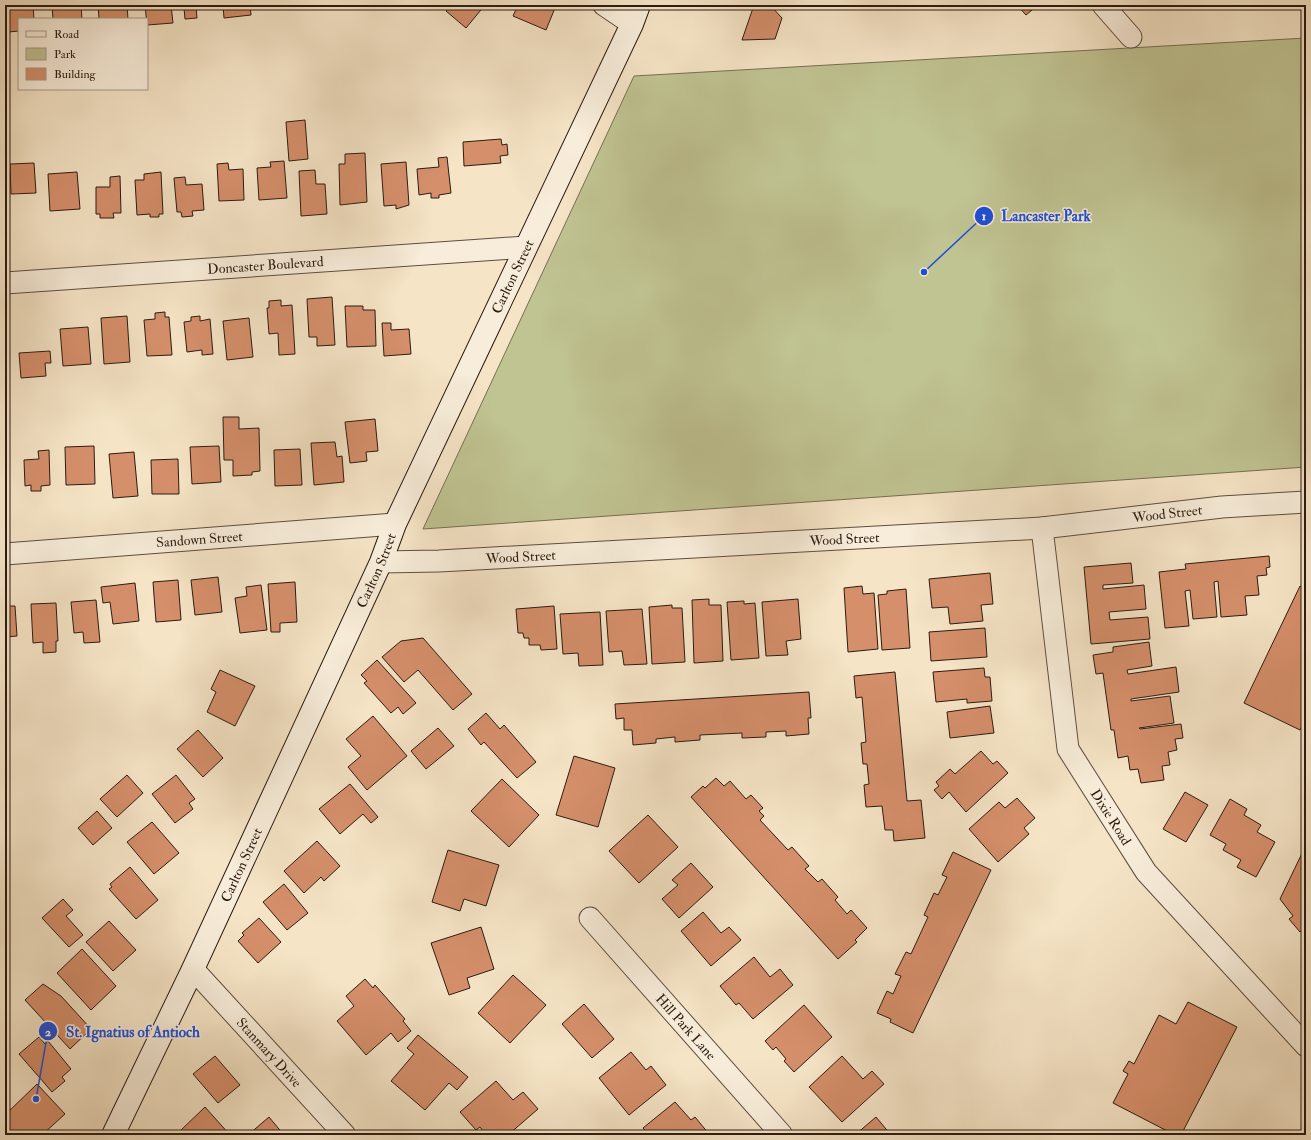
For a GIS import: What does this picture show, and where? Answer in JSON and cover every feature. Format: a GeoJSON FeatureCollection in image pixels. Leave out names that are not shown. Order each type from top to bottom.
{"type":"FeatureCollection","features":[{"type":"Feature","properties":{"kind":"main road","name":"Carlton Street"},"geometry":{"type":"LineString","coordinates":[[112,1135],[193,969],[381,562],[394,524],[636,14]]}},
{"type":"Feature","properties":{"kind":"street"},"geometry":{"type":"LineString","coordinates":[[604,5],[636,14]]}},
{"type":"Feature","properties":{"kind":"street"},"geometry":{"type":"LineString","coordinates":[[1103,5],[1131,37]]}},
{"type":"Feature","properties":{"kind":"street","name":"Doncaster Boulevard"},"geometry":{"type":"LineString","coordinates":[[5,283],[526,247]]}},
{"type":"Feature","properties":{"kind":"street","name":"Wood Street"},"geometry":{"type":"LineString","coordinates":[[381,562],[439,561],[1042,528],[1222,507],[1306,502]]}},
{"type":"Feature","properties":{"kind":"street","name":"Sandown Street"},"geometry":{"type":"LineString","coordinates":[[5,554],[394,524]]}},
{"type":"Feature","properties":{"kind":"street","name":"Dixie Road"},"geometry":{"type":"LineString","coordinates":[[1042,528],[1068,749],[1146,872],[1306,1046]]}},
{"type":"Feature","properties":{"kind":"street","name":"Hill Park Lane"},"geometry":{"type":"LineString","coordinates":[[590,918],[782,1135]]}},
{"type":"Feature","properties":{"kind":"street","name":"Stanmary Drive"},"geometry":{"type":"LineString","coordinates":[[193,969],[344,1135]]}},
{"type":"Feature","properties":{"kind":"green space"},"geometry":{"type":"Polygon","coordinates":[[[1306,38],[1306,467],[423,529],[634,76],[1306,38]]]}},
{"type":"Feature","properties":{"kind":"building"},"geometry":{"type":"Polygon","coordinates":[[[6,5],[33,5],[34,18],[18,18],[18,31],[8,32],[6,5]]]}},
{"type":"Feature","properties":{"kind":"building"},"geometry":{"type":"Polygon","coordinates":[[[52,5],[81,5],[82,18],[53,18],[52,5]]]}},
{"type":"Feature","properties":{"kind":"building"},"geometry":{"type":"Polygon","coordinates":[[[98,5],[127,5],[128,18],[99,18],[98,5]]]}},
{"type":"Feature","properties":{"kind":"building"},"geometry":{"type":"Polygon","coordinates":[[[145,5],[171,5],[173,23],[148,25],[148,18],[146,18],[145,5]]]}},
{"type":"Feature","properties":{"kind":"building"},"geometry":{"type":"Polygon","coordinates":[[[180,5],[210,6],[196,7],[197,18],[185,19],[184,8],[180,8],[180,5]]]}},
{"type":"Feature","properties":{"kind":"building"},"geometry":{"type":"Polygon","coordinates":[[[223,5],[250,5],[251,15],[224,18],[223,5]]]}},
{"type":"Feature","properties":{"kind":"building"},"geometry":{"type":"Polygon","coordinates":[[[451,5],[485,5],[466,28],[446,11],[451,5]]]}},
{"type":"Feature","properties":{"kind":"building"},"geometry":{"type":"Polygon","coordinates":[[[518,5],[549,5],[555,8],[546,30],[513,16],[518,5]]]}},
{"type":"Feature","properties":{"kind":"building"},"geometry":{"type":"Polygon","coordinates":[[[754,5],[770,5],[782,18],[775,39],[742,40],[754,5]]]}},
{"type":"Feature","properties":{"kind":"building"},"geometry":{"type":"Polygon","coordinates":[[[1017,5],[1038,5],[1026,15],[1017,5]]]}},
{"type":"Feature","properties":{"kind":"building"},"geometry":{"type":"Polygon","coordinates":[[[305,120],[308,159],[289,161],[286,122],[305,120]]]}},
{"type":"Feature","properties":{"kind":"building"},"geometry":{"type":"Polygon","coordinates":[[[501,139],[502,145],[507,144],[508,155],[500,156],[501,163],[464,166],[463,142],[501,139]]]}},
{"type":"Feature","properties":{"kind":"building"},"geometry":{"type":"Polygon","coordinates":[[[365,153],[367,202],[340,205],[339,164],[345,164],[345,154],[365,153]]]}},
{"type":"Feature","properties":{"kind":"building"},"geometry":{"type":"Polygon","coordinates":[[[447,157],[451,193],[439,195],[439,198],[431,198],[431,193],[419,195],[417,169],[439,167],[438,158],[447,157]]]}},
{"type":"Feature","properties":{"kind":"building"},"geometry":{"type":"Polygon","coordinates":[[[284,161],[287,198],[259,200],[257,168],[271,167],[270,162],[284,161]]]}},
{"type":"Feature","properties":{"kind":"building"},"geometry":{"type":"Polygon","coordinates":[[[406,162],[409,205],[396,209],[396,205],[384,206],[381,164],[406,162]]]}},
{"type":"Feature","properties":{"kind":"building"},"geometry":{"type":"Polygon","coordinates":[[[34,163],[36,193],[11,194],[10,164],[34,163]]]}},
{"type":"Feature","properties":{"kind":"building"},"geometry":{"type":"Polygon","coordinates":[[[228,163],[229,170],[243,169],[244,200],[219,201],[217,164],[228,163]]]}},
{"type":"Feature","properties":{"kind":"building"},"geometry":{"type":"Polygon","coordinates":[[[315,170],[316,184],[325,184],[327,214],[301,216],[299,171],[315,170]]]}},
{"type":"Feature","properties":{"kind":"building"},"geometry":{"type":"Polygon","coordinates":[[[77,172],[80,209],[50,211],[48,174],[77,172]]]}},
{"type":"Feature","properties":{"kind":"building"},"geometry":{"type":"Polygon","coordinates":[[[161,172],[163,214],[159,214],[159,217],[150,217],[150,214],[137,215],[135,180],[144,180],[144,174],[161,172]]]}},
{"type":"Feature","properties":{"kind":"building"},"geometry":{"type":"Polygon","coordinates":[[[120,176],[121,213],[113,213],[114,218],[100,218],[100,214],[96,214],[96,187],[110,187],[110,177],[120,176]]]}},
{"type":"Feature","properties":{"kind":"building"},"geometry":{"type":"Polygon","coordinates":[[[185,177],[186,185],[202,184],[204,210],[192,211],[193,216],[182,217],[181,212],[177,212],[174,178],[185,177]]]}},
{"type":"Feature","properties":{"kind":"building"},"geometry":{"type":"Polygon","coordinates":[[[332,297],[335,345],[317,346],[317,337],[309,337],[307,299],[332,297]]]}},
{"type":"Feature","properties":{"kind":"building"},"geometry":{"type":"Polygon","coordinates":[[[281,300],[281,306],[292,305],[295,354],[279,355],[278,333],[269,334],[267,308],[269,308],[269,301],[281,300]]]}},
{"type":"Feature","properties":{"kind":"building"},"geometry":{"type":"Polygon","coordinates":[[[345,306],[363,306],[363,310],[375,310],[376,346],[347,347],[345,306]]]}},
{"type":"Feature","properties":{"kind":"building"},"geometry":{"type":"Polygon","coordinates":[[[165,312],[165,317],[169,317],[172,355],[147,356],[144,320],[155,319],[155,313],[165,312]]]}},
{"type":"Feature","properties":{"kind":"building"},"geometry":{"type":"Polygon","coordinates":[[[127,316],[130,362],[104,364],[101,318],[127,316]]]}},
{"type":"Feature","properties":{"kind":"building"},"geometry":{"type":"Polygon","coordinates":[[[200,316],[200,321],[210,319],[213,354],[202,355],[202,350],[187,352],[184,322],[191,321],[191,317],[200,316]]]}},
{"type":"Feature","properties":{"kind":"building"},"geometry":{"type":"Polygon","coordinates":[[[249,318],[253,357],[227,360],[223,321],[249,318]]]}},
{"type":"Feature","properties":{"kind":"building"},"geometry":{"type":"Polygon","coordinates":[[[382,323],[391,323],[391,330],[409,329],[411,354],[384,356],[382,323]]]}},
{"type":"Feature","properties":{"kind":"building"},"geometry":{"type":"Polygon","coordinates":[[[88,327],[91,364],[63,366],[60,329],[88,327]]]}},
{"type":"Feature","properties":{"kind":"building"},"geometry":{"type":"Polygon","coordinates":[[[50,351],[51,363],[45,363],[46,376],[21,378],[19,353],[50,351]]]}},
{"type":"Feature","properties":{"kind":"building"},"geometry":{"type":"Polygon","coordinates":[[[223,417],[239,417],[239,429],[259,428],[260,471],[252,472],[252,475],[233,476],[233,460],[224,460],[223,417]]]}},
{"type":"Feature","properties":{"kind":"building"},"geometry":{"type":"Polygon","coordinates":[[[375,419],[378,451],[366,452],[367,461],[350,463],[345,422],[375,419]]]}},
{"type":"Feature","properties":{"kind":"building"},"geometry":{"type":"Polygon","coordinates":[[[335,442],[337,457],[342,456],[344,482],[314,485],[311,443],[335,442]]]}},
{"type":"Feature","properties":{"kind":"building"},"geometry":{"type":"Polygon","coordinates":[[[94,446],[95,484],[66,485],[65,447],[94,446]]]}},
{"type":"Feature","properties":{"kind":"building"},"geometry":{"type":"Polygon","coordinates":[[[219,446],[221,482],[192,484],[190,447],[219,446]]]}},
{"type":"Feature","properties":{"kind":"building"},"geometry":{"type":"Polygon","coordinates":[[[300,449],[302,485],[275,486],[274,450],[300,449]]]}},
{"type":"Feature","properties":{"kind":"building"},"geometry":{"type":"Polygon","coordinates":[[[49,450],[50,485],[41,486],[41,491],[31,491],[31,485],[25,486],[24,460],[39,459],[38,451],[49,450]]]}},
{"type":"Feature","properties":{"kind":"building"},"geometry":{"type":"Polygon","coordinates":[[[134,452],[138,496],[113,498],[109,454],[134,452]]]}},
{"type":"Feature","properties":{"kind":"building"},"geometry":{"type":"Polygon","coordinates":[[[178,459],[179,494],[152,494],[151,460],[178,459]]]}},
{"type":"Feature","properties":{"kind":"building"},"geometry":{"type":"Polygon","coordinates":[[[1269,556],[1270,567],[1266,568],[1267,575],[1257,576],[1259,595],[1245,596],[1247,615],[1221,617],[1218,581],[1214,582],[1217,617],[1193,619],[1190,590],[1185,591],[1189,626],[1165,628],[1159,572],[1186,569],[1185,564],[1269,556]]]}},
{"type":"Feature","properties":{"kind":"building"},"geometry":{"type":"Polygon","coordinates":[[[1131,563],[1133,583],[1103,585],[1103,589],[1144,585],[1146,609],[1109,612],[1110,620],[1148,617],[1150,639],[1091,644],[1084,567],[1131,563]]]}},
{"type":"Feature","properties":{"kind":"building"},"geometry":{"type":"Polygon","coordinates":[[[990,573],[993,604],[981,605],[983,621],[950,624],[948,607],[932,608],[929,579],[990,573]]]}},
{"type":"Feature","properties":{"kind":"building"},"geometry":{"type":"Polygon","coordinates":[[[218,577],[222,612],[195,615],[191,580],[218,577]]]}},
{"type":"Feature","properties":{"kind":"building"},"geometry":{"type":"Polygon","coordinates":[[[1306,579],[1306,719],[1300,730],[1244,703],[1300,586],[1302,587],[1306,579]]]}},
{"type":"Feature","properties":{"kind":"building"},"geometry":{"type":"Polygon","coordinates":[[[178,580],[181,620],[156,622],[153,582],[178,580]]]}},
{"type":"Feature","properties":{"kind":"building"},"geometry":{"type":"Polygon","coordinates":[[[295,582],[297,622],[280,623],[280,632],[271,632],[268,584],[295,582]]]}},
{"type":"Feature","properties":{"kind":"building"},"geometry":{"type":"Polygon","coordinates":[[[135,583],[139,621],[113,624],[110,602],[103,603],[101,587],[135,583]]]}},
{"type":"Feature","properties":{"kind":"building"},"geometry":{"type":"Polygon","coordinates":[[[261,585],[267,630],[240,633],[235,598],[247,596],[246,587],[261,585]]]}},
{"type":"Feature","properties":{"kind":"building"},"geometry":{"type":"Polygon","coordinates":[[[862,586],[863,594],[874,593],[878,649],[848,652],[844,588],[862,586]]]}},
{"type":"Feature","properties":{"kind":"building"},"geometry":{"type":"Polygon","coordinates":[[[906,589],[910,648],[882,650],[878,595],[887,594],[887,591],[906,589]]]}},
{"type":"Feature","properties":{"kind":"building"},"geometry":{"type":"Polygon","coordinates":[[[709,599],[709,605],[721,605],[723,661],[694,663],[692,600],[709,599]]]}},
{"type":"Feature","properties":{"kind":"building"},"geometry":{"type":"Polygon","coordinates":[[[798,599],[801,639],[786,641],[788,655],[766,656],[762,602],[798,599]]]}},
{"type":"Feature","properties":{"kind":"building"},"geometry":{"type":"Polygon","coordinates":[[[96,600],[100,642],[84,643],[83,632],[74,633],[71,602],[96,600]]]}},
{"type":"Feature","properties":{"kind":"building"},"geometry":{"type":"Polygon","coordinates":[[[744,601],[744,604],[755,603],[759,658],[731,660],[727,602],[744,601]]]}},
{"type":"Feature","properties":{"kind":"building"},"geometry":{"type":"Polygon","coordinates":[[[56,603],[58,641],[56,641],[56,652],[43,653],[43,642],[33,643],[31,604],[56,603]]]}},
{"type":"Feature","properties":{"kind":"building"},"geometry":{"type":"Polygon","coordinates":[[[672,605],[672,608],[682,608],[685,662],[652,664],[649,607],[672,605]]]}},
{"type":"Feature","properties":{"kind":"building"},"geometry":{"type":"Polygon","coordinates":[[[5,606],[15,606],[17,636],[5,637],[5,606]]]}},
{"type":"Feature","properties":{"kind":"building"},"geometry":{"type":"Polygon","coordinates":[[[554,606],[557,649],[541,650],[540,645],[529,645],[529,638],[524,638],[523,633],[518,633],[516,609],[554,606]]]}},
{"type":"Feature","properties":{"kind":"building"},"geometry":{"type":"Polygon","coordinates":[[[642,609],[647,664],[624,665],[622,651],[609,652],[606,611],[642,609]]]}},
{"type":"Feature","properties":{"kind":"building"},"geometry":{"type":"Polygon","coordinates":[[[600,612],[603,665],[579,666],[578,653],[563,654],[560,614],[600,612]]]}},
{"type":"Feature","properties":{"kind":"building"},"geometry":{"type":"Polygon","coordinates":[[[985,628],[987,657],[931,661],[929,632],[985,628]]]}},
{"type":"Feature","properties":{"kind":"building"},"geometry":{"type":"Polygon","coordinates":[[[423,638],[472,694],[453,710],[418,670],[404,682],[382,657],[401,641],[423,638]]]}},
{"type":"Feature","properties":{"kind":"building"},"geometry":{"type":"Polygon","coordinates":[[[1149,642],[1152,666],[1127,670],[1128,674],[1176,667],[1179,692],[1131,699],[1131,701],[1170,696],[1174,723],[1139,728],[1181,724],[1183,738],[1175,739],[1177,750],[1168,752],[1170,765],[1162,766],[1164,780],[1141,783],[1138,769],[1130,770],[1128,756],[1118,758],[1114,730],[1111,730],[1103,673],[1096,674],[1093,655],[1113,652],[1113,647],[1149,642]]]}},
{"type":"Feature","properties":{"kind":"building"},"geometry":{"type":"Polygon","coordinates":[[[377,660],[416,703],[403,714],[398,707],[391,713],[364,683],[367,681],[361,675],[377,660]]]}},
{"type":"Feature","properties":{"kind":"building"},"geometry":{"type":"Polygon","coordinates":[[[984,668],[985,677],[990,677],[992,701],[967,703],[967,699],[936,702],[933,672],[984,668]]]}},
{"type":"Feature","properties":{"kind":"building"},"geometry":{"type":"Polygon","coordinates":[[[220,670],[255,686],[235,726],[207,712],[216,692],[211,689],[220,670]]]}},
{"type":"Feature","properties":{"kind":"building"},"geometry":{"type":"Polygon","coordinates":[[[895,672],[907,801],[921,800],[925,838],[894,841],[893,830],[885,830],[882,806],[866,807],[864,785],[869,784],[867,764],[863,764],[861,743],[866,742],[862,697],[856,698],[854,676],[895,672]]]}},
{"type":"Feature","properties":{"kind":"building"},"geometry":{"type":"Polygon","coordinates":[[[809,692],[811,718],[808,718],[809,734],[786,736],[786,731],[766,732],[766,737],[742,738],[742,733],[700,735],[700,740],[675,742],[675,737],[656,739],[656,743],[633,745],[632,730],[624,730],[624,718],[616,719],[615,704],[809,692]]]}},
{"type":"Feature","properties":{"kind":"building"},"geometry":{"type":"Polygon","coordinates":[[[990,706],[994,733],[950,738],[947,712],[990,706]]]}},
{"type":"Feature","properties":{"kind":"building"},"geometry":{"type":"Polygon","coordinates":[[[486,713],[500,729],[504,725],[536,762],[517,778],[484,742],[481,745],[468,729],[486,713]]]}},
{"type":"Feature","properties":{"kind":"building"},"geometry":{"type":"Polygon","coordinates":[[[373,716],[407,756],[367,790],[348,767],[361,756],[346,739],[373,716]]]}},
{"type":"Feature","properties":{"kind":"building"},"geometry":{"type":"Polygon","coordinates":[[[438,728],[454,746],[426,769],[411,751],[438,728]]]}},
{"type":"Feature","properties":{"kind":"building"},"geometry":{"type":"Polygon","coordinates":[[[198,730],[223,758],[203,777],[177,749],[198,730]]]}},
{"type":"Feature","properties":{"kind":"building"},"geometry":{"type":"Polygon","coordinates":[[[981,751],[993,764],[997,761],[1008,773],[966,812],[949,792],[942,799],[934,790],[939,786],[936,782],[950,769],[955,774],[981,751]]]}},
{"type":"Feature","properties":{"kind":"building"},"geometry":{"type":"Polygon","coordinates":[[[574,756],[615,768],[598,827],[556,815],[574,756]]]}},
{"type":"Feature","properties":{"kind":"building"},"geometry":{"type":"Polygon","coordinates":[[[127,775],[143,793],[117,817],[100,799],[127,775]]]}},
{"type":"Feature","properties":{"kind":"building"},"geometry":{"type":"Polygon","coordinates":[[[176,775],[195,799],[189,803],[193,809],[175,823],[152,794],[176,775]]]}},
{"type":"Feature","properties":{"kind":"building"},"geometry":{"type":"Polygon","coordinates":[[[716,778],[724,786],[730,781],[746,799],[751,795],[763,808],[759,811],[764,816],[760,820],[788,850],[792,847],[809,866],[805,869],[818,882],[822,879],[838,897],[835,900],[847,914],[851,910],[867,928],[855,940],[857,942],[838,959],[691,797],[703,786],[705,788],[716,778]]]}},
{"type":"Feature","properties":{"kind":"building"},"geometry":{"type":"Polygon","coordinates":[[[502,779],[539,815],[509,847],[471,811],[502,779]]]}},
{"type":"Feature","properties":{"kind":"building"},"geometry":{"type":"Polygon","coordinates":[[[350,784],[378,817],[371,823],[363,814],[340,834],[319,809],[350,784]]]}},
{"type":"Feature","properties":{"kind":"building"},"geometry":{"type":"Polygon","coordinates":[[[1185,792],[1208,805],[1186,842],[1163,829],[1185,792]]]}},
{"type":"Feature","properties":{"kind":"building"},"geometry":{"type":"Polygon","coordinates":[[[1017,798],[1035,818],[1024,828],[1029,834],[998,862],[969,829],[999,802],[1005,808],[1017,798]]]}},
{"type":"Feature","properties":{"kind":"building"},"geometry":{"type":"Polygon","coordinates":[[[1230,799],[1247,809],[1244,815],[1261,825],[1257,832],[1275,842],[1256,877],[1237,867],[1241,860],[1223,850],[1226,844],[1210,835],[1230,799]]]}},
{"type":"Feature","properties":{"kind":"building"},"geometry":{"type":"Polygon","coordinates":[[[97,811],[112,828],[93,845],[78,828],[97,811]]]}},
{"type":"Feature","properties":{"kind":"building"},"geometry":{"type":"Polygon","coordinates":[[[648,815],[678,847],[639,883],[609,851],[648,815]]]}},
{"type":"Feature","properties":{"kind":"building"},"geometry":{"type":"Polygon","coordinates":[[[152,822],[179,853],[154,874],[127,842],[152,822]]]}},
{"type":"Feature","properties":{"kind":"building"},"geometry":{"type":"Polygon","coordinates":[[[317,841],[340,866],[324,881],[321,877],[304,893],[284,871],[317,841]]]}},
{"type":"Feature","properties":{"kind":"building"},"geometry":{"type":"Polygon","coordinates":[[[1306,845],[1306,929],[1305,927],[1300,932],[1289,919],[1293,916],[1280,899],[1306,845]]]}},
{"type":"Feature","properties":{"kind":"building"},"geometry":{"type":"Polygon","coordinates":[[[448,850],[499,865],[486,906],[464,899],[460,911],[432,902],[448,850]]]}},
{"type":"Feature","properties":{"kind":"building"},"geometry":{"type":"Polygon","coordinates":[[[953,852],[991,870],[913,1033],[890,1022],[891,1019],[877,1013],[887,991],[893,994],[901,976],[895,974],[906,952],[911,954],[928,917],[924,915],[934,893],[938,895],[947,877],[942,875],[953,852]]]}},
{"type":"Feature","properties":{"kind":"building"},"geometry":{"type":"Polygon","coordinates":[[[691,863],[713,887],[679,918],[662,899],[678,885],[672,880],[691,863]]]}},
{"type":"Feature","properties":{"kind":"building"},"geometry":{"type":"Polygon","coordinates":[[[130,867],[158,900],[136,919],[109,889],[112,887],[110,884],[130,867]]]}},
{"type":"Feature","properties":{"kind":"building"},"geometry":{"type":"Polygon","coordinates":[[[284,884],[308,913],[287,930],[263,902],[284,884]]]}},
{"type":"Feature","properties":{"kind":"building"},"geometry":{"type":"Polygon","coordinates":[[[63,899],[73,910],[66,916],[83,935],[69,947],[42,918],[63,899]]]}},
{"type":"Feature","properties":{"kind":"building"},"geometry":{"type":"Polygon","coordinates":[[[703,912],[721,933],[729,927],[741,940],[711,966],[681,931],[703,912]]]}},
{"type":"Feature","properties":{"kind":"building"},"geometry":{"type":"Polygon","coordinates":[[[259,918],[281,942],[258,963],[238,941],[244,935],[242,933],[259,918]]]}},
{"type":"Feature","properties":{"kind":"building"},"geometry":{"type":"Polygon","coordinates":[[[109,921],[136,950],[113,971],[86,942],[109,921]]]}},
{"type":"Feature","properties":{"kind":"building"},"geometry":{"type":"Polygon","coordinates":[[[481,927],[494,969],[467,978],[470,988],[449,995],[431,943],[481,927]]]}},
{"type":"Feature","properties":{"kind":"building"},"geometry":{"type":"Polygon","coordinates":[[[82,949],[116,986],[91,1010],[57,973],[82,949]]]}},
{"type":"Feature","properties":{"kind":"building"},"geometry":{"type":"Polygon","coordinates":[[[754,957],[770,977],[780,969],[793,985],[753,1019],[739,1003],[736,1005],[720,986],[754,957]]]}},
{"type":"Feature","properties":{"kind":"building"},"geometry":{"type":"Polygon","coordinates":[[[513,975],[546,1005],[510,1043],[478,1013],[513,975]]]}},
{"type":"Feature","properties":{"kind":"building"},"geometry":{"type":"Polygon","coordinates":[[[365,979],[373,988],[375,985],[405,1019],[403,1021],[411,1031],[398,1042],[391,1033],[366,1055],[337,1021],[354,1006],[346,996],[365,979]]]}},
{"type":"Feature","properties":{"kind":"building"},"geometry":{"type":"Polygon","coordinates":[[[43,984],[61,996],[91,1029],[70,1049],[25,1000],[43,984]]]}},
{"type":"Feature","properties":{"kind":"building"},"geometry":{"type":"Polygon","coordinates":[[[1188,1002],[1237,1027],[1181,1135],[1175,1135],[1113,1103],[1128,1074],[1123,1071],[1129,1061],[1134,1064],[1159,1015],[1176,1024],[1188,1002]]]}},
{"type":"Feature","properties":{"kind":"building"},"geometry":{"type":"Polygon","coordinates":[[[584,1004],[614,1039],[592,1058],[562,1024],[584,1004]]]}},
{"type":"Feature","properties":{"kind":"building"},"geometry":{"type":"Polygon","coordinates":[[[804,1005],[832,1037],[794,1072],[784,1061],[786,1059],[776,1047],[773,1050],[765,1041],[804,1005]]]}},
{"type":"Feature","properties":{"kind":"building"},"geometry":{"type":"Polygon","coordinates":[[[418,1035],[468,1077],[457,1090],[449,1083],[425,1110],[391,1081],[414,1054],[407,1048],[418,1035]]]}},
{"type":"Feature","properties":{"kind":"building"},"geometry":{"type":"Polygon","coordinates":[[[39,1037],[45,1044],[48,1041],[71,1069],[62,1077],[65,1081],[52,1092],[19,1054],[39,1037]]]}},
{"type":"Feature","properties":{"kind":"building"},"geometry":{"type":"Polygon","coordinates":[[[631,1052],[646,1070],[651,1066],[666,1085],[629,1115],[599,1078],[631,1052]]]}},
{"type":"Feature","properties":{"kind":"building"},"geometry":{"type":"Polygon","coordinates":[[[215,1056],[240,1085],[218,1103],[193,1074],[215,1056]]]}},
{"type":"Feature","properties":{"kind":"building"},"geometry":{"type":"Polygon","coordinates":[[[842,1056],[863,1079],[872,1071],[884,1084],[842,1122],[809,1087],[842,1056]]]}},
{"type":"Feature","properties":{"kind":"building"},"geometry":{"type":"Polygon","coordinates":[[[496,1081],[513,1100],[523,1092],[538,1109],[508,1135],[486,1135],[480,1127],[476,1130],[460,1112],[496,1081]]]}},
{"type":"Feature","properties":{"kind":"building"},"geometry":{"type":"Polygon","coordinates":[[[37,1084],[65,1114],[42,1135],[5,1135],[5,1115],[37,1084]]]}},
{"type":"Feature","properties":{"kind":"building"},"geometry":{"type":"Polygon","coordinates":[[[675,1102],[691,1120],[695,1117],[709,1134],[649,1135],[643,1128],[675,1102]]]}},
{"type":"Feature","properties":{"kind":"building"},"geometry":{"type":"Polygon","coordinates":[[[205,1107],[230,1135],[183,1135],[180,1131],[205,1107]]]}},
{"type":"Feature","properties":{"kind":"building"},"geometry":{"type":"Polygon","coordinates":[[[269,1117],[284,1135],[248,1135],[269,1117]]]}},
{"type":"Feature","properties":{"kind":"building"},"geometry":{"type":"Polygon","coordinates":[[[876,1117],[891,1135],[855,1135],[876,1117]]]}},
{"type":"Feature","properties":{"kind":"place","name":"Lancaster Park"},"geometry":{"type":"Point","coordinates":[924,272]}},
{"type":"Feature","properties":{"kind":"place","name":"St. Ignatius of Antioch"},"geometry":{"type":"Point","coordinates":[36,1099]}}]}
